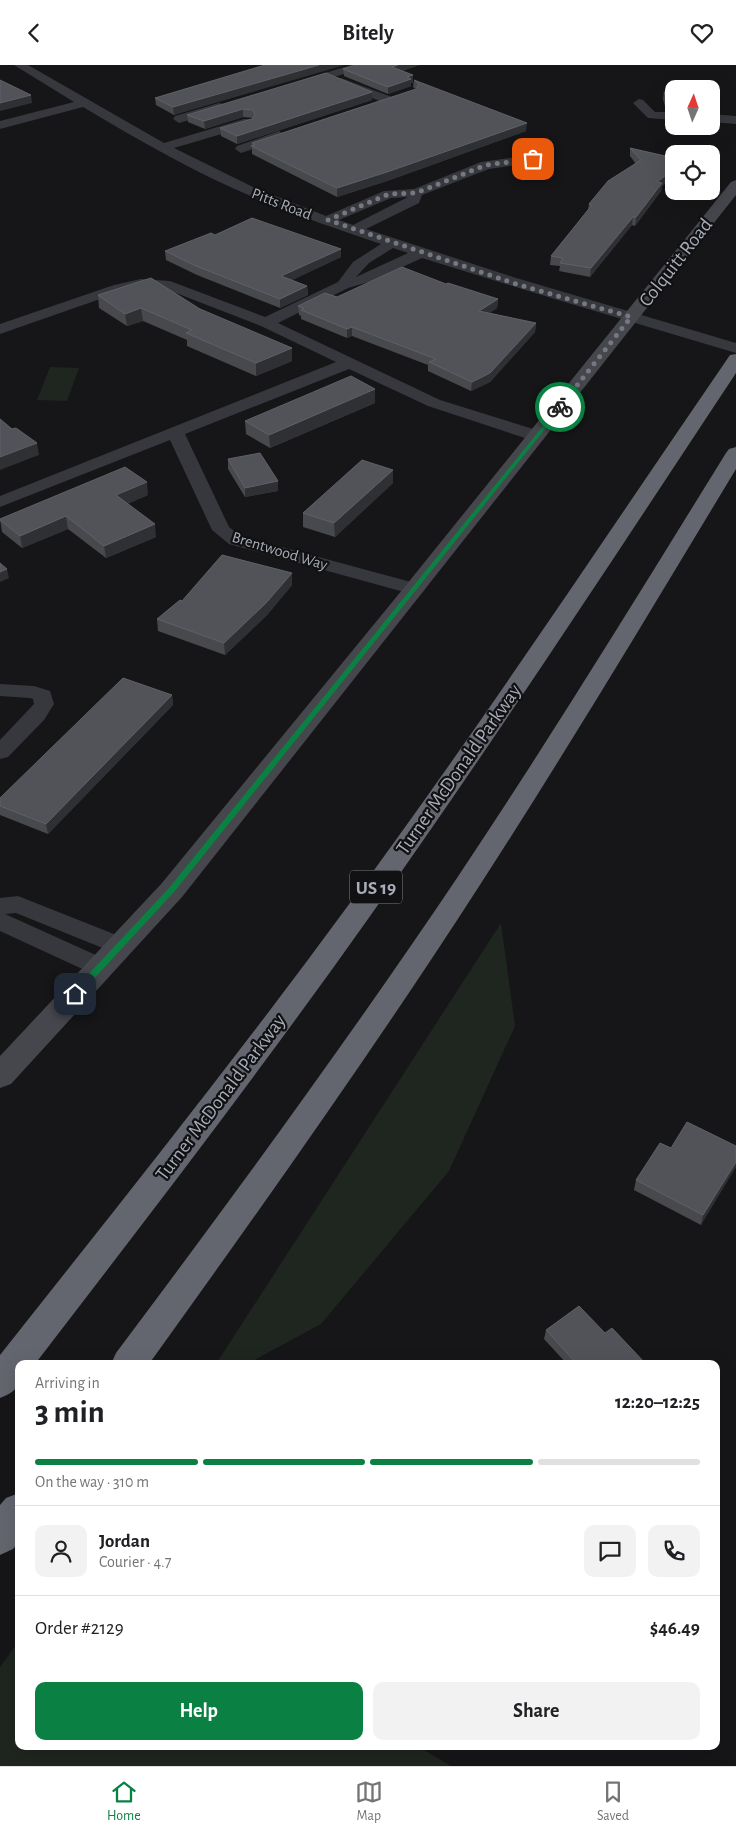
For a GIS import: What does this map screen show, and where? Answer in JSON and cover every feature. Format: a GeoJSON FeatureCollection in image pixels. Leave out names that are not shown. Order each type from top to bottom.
{"type":"FeatureCollection","features":[{"type":"Feature","properties":{"kind":"highway","name":"Turner McDonald Parkway"},"geometry":{"type":"LineString","coordinates":[[17,1360],[147,1194],[357,913],[512,694],[736,359]]}},
{"type":"Feature","properties":{"kind":"highway"},"geometry":{"type":"LineString","coordinates":[[131,1360],[216,1243],[430,939],[567,727],[736,453]]}},
{"type":"Feature","properties":{"kind":"highway","name":"Turner McDonald Parkway"},"geometry":{"type":"LineString","coordinates":[[0,1382],[15,1363]]}},
{"type":"Feature","properties":{"kind":"highway"},"geometry":{"type":"LineString","coordinates":[[0,1535],[15,1516]]}},
{"type":"Feature","properties":{"kind":"street","name":"Pitts Road"},"geometry":{"type":"LineString","coordinates":[[20,65],[162,148],[249,190],[420,253],[516,284],[736,348]]}},
{"type":"Feature","properties":{"kind":"street"},"geometry":{"type":"LineString","coordinates":[[291,86],[356,67]]}},
{"type":"Feature","properties":{"kind":"street"},"geometry":{"type":"LineString","coordinates":[[328,76],[388,100]]}},
{"type":"Feature","properties":{"kind":"street"},"geometry":{"type":"LineString","coordinates":[[369,106],[404,95]]}},
{"type":"Feature","properties":{"kind":"street"},"geometry":{"type":"LineString","coordinates":[[0,125],[84,103]]}},
{"type":"Feature","properties":{"kind":"street"},"geometry":{"type":"LineString","coordinates":[[639,103],[652,115],[665,116]]}},
{"type":"Feature","properties":{"kind":"street"},"geometry":{"type":"LineString","coordinates":[[179,119],[222,106],[248,122],[278,135]]}},
{"type":"Feature","properties":{"kind":"street"},"geometry":{"type":"LineString","coordinates":[[720,118],[736,120]]}},
{"type":"Feature","properties":{"kind":"street"},"geometry":{"type":"LineString","coordinates":[[162,148],[248,122]]}},
{"type":"Feature","properties":{"kind":"street"},"geometry":{"type":"LineString","coordinates":[[241,149],[296,129]]}},
{"type":"Feature","properties":{"kind":"street"},"geometry":{"type":"LineString","coordinates":[[328,220],[389,194],[416,193],[486,165],[533,159]]}},
{"type":"Feature","properties":{"kind":"street","name":"Colquitt Road"},"geometry":{"type":"LineString","coordinates":[[0,1076],[172,890],[415,589],[736,185]]}},
{"type":"Feature","properties":{"kind":"street"},"geometry":{"type":"LineString","coordinates":[[354,229],[414,200],[416,193]]}},
{"type":"Feature","properties":{"kind":"street"},"geometry":{"type":"LineString","coordinates":[[344,285],[350,272],[361,261],[392,243]]}},
{"type":"Feature","properties":{"kind":"street"},"geometry":{"type":"LineString","coordinates":[[266,323],[344,285],[367,278],[420,253]]}},
{"type":"Feature","properties":{"kind":"street"},"geometry":{"type":"LineString","coordinates":[[0,329],[119,288],[140,283],[165,284],[266,323],[434,403],[537,436]]}},
{"type":"Feature","properties":{"kind":"street"},"geometry":{"type":"LineString","coordinates":[[0,502],[349,363]]}},
{"type":"Feature","properties":{"kind":"street","name":"Brentwood Way"},"geometry":{"type":"LineString","coordinates":[[175,432],[221,530],[235,540],[415,589]]}},
{"type":"Feature","properties":{"kind":"street"},"geometry":{"type":"LineString","coordinates":[[0,690],[34,692],[43,696],[44,704],[37,715],[0,752]]}},
{"type":"Feature","properties":{"kind":"street"},"geometry":{"type":"LineString","coordinates":[[0,905],[18,904],[120,946]]}},
{"type":"Feature","properties":{"kind":"street"},"geometry":{"type":"LineString","coordinates":[[0,921],[100,967]]}},
{"type":"Feature","properties":{"kind":"shaded area"},"geometry":{"type":"Polygon","coordinates":[[[50,367],[79,368],[67,401],[37,400],[50,367]]]}},
{"type":"Feature","properties":{"kind":"shaded area"},"geometry":{"type":"Polygon","coordinates":[[[501,923],[515,1026],[449,1171],[321,1324],[254,1360],[219,1360],[501,923]]]}},
{"type":"Feature","properties":{"kind":"shaded area"},"geometry":{"type":"Polygon","coordinates":[[[15,1646],[15,1750],[424,1750],[451,1766],[0,1766],[0,1667],[15,1646]]]}},
{"type":"Feature","properties":{"kind":"building"},"geometry":{"type":"Polygon","coordinates":[[[265,65],[319,65],[173,107],[155,98],[265,65]]]}},
{"type":"Feature","properties":{"kind":"building"},"geometry":{"type":"Polygon","coordinates":[[[356,65],[398,65],[392,67],[413,75],[407,77],[411,79],[388,87],[343,69],[356,65]]]}},
{"type":"Feature","properties":{"kind":"building"},"geometry":{"type":"Polygon","coordinates":[[[326,73],[372,92],[237,136],[220,128],[252,119],[255,115],[253,110],[243,109],[204,121],[187,115],[326,73]]]}},
{"type":"Feature","properties":{"kind":"building"},"geometry":{"type":"Polygon","coordinates":[[[0,80],[31,95],[0,103],[0,80]]]}},
{"type":"Feature","properties":{"kind":"building"},"geometry":{"type":"Polygon","coordinates":[[[414,80],[527,123],[337,188],[251,146],[255,145],[252,143],[416,89],[419,84],[414,80]]]}},
{"type":"Feature","properties":{"kind":"building"},"geometry":{"type":"Polygon","coordinates":[[[630,148],[665,156],[665,176],[657,182],[662,183],[636,217],[633,217],[591,268],[560,263],[563,258],[551,256],[592,205],[589,204],[608,181],[641,160],[630,148]]]}},
{"type":"Feature","properties":{"kind":"building"},"geometry":{"type":"Polygon","coordinates":[[[252,218],[341,249],[281,276],[307,286],[280,299],[196,266],[165,251],[211,233],[215,235],[252,218]]]}},
{"type":"Feature","properties":{"kind":"building"},"geometry":{"type":"Polygon","coordinates":[[[402,267],[446,284],[448,283],[498,299],[479,311],[536,323],[490,373],[472,382],[429,362],[436,359],[352,327],[347,329],[301,310],[304,308],[298,306],[325,293],[337,297],[402,267]]]}},
{"type":"Feature","properties":{"kind":"building"},"geometry":{"type":"Polygon","coordinates":[[[151,278],[200,309],[292,348],[256,363],[186,333],[192,330],[141,308],[125,314],[98,295],[151,278]]]}},
{"type":"Feature","properties":{"kind":"building"},"geometry":{"type":"Polygon","coordinates":[[[351,376],[375,389],[269,435],[245,421],[351,376]]]}},
{"type":"Feature","properties":{"kind":"building"},"geometry":{"type":"Polygon","coordinates":[[[0,419],[12,429],[16,428],[37,443],[0,457],[0,419]]]}},
{"type":"Feature","properties":{"kind":"building"},"geometry":{"type":"Polygon","coordinates":[[[260,453],[278,481],[245,488],[228,459],[260,453]]]}},
{"type":"Feature","properties":{"kind":"building"},"geometry":{"type":"Polygon","coordinates":[[[362,460],[393,470],[334,523],[303,513],[362,460]]]}},
{"type":"Feature","properties":{"kind":"building"},"geometry":{"type":"Polygon","coordinates":[[[125,467],[147,482],[116,495],[155,524],[104,546],[66,516],[20,536],[0,520],[0,519],[125,467]]]}},
{"type":"Feature","properties":{"kind":"building"},"geometry":{"type":"Polygon","coordinates":[[[222,555],[292,573],[266,603],[224,643],[157,619],[180,600],[182,601],[222,555]]]}},
{"type":"Feature","properties":{"kind":"building"},"geometry":{"type":"Polygon","coordinates":[[[0,563],[7,569],[0,572],[0,563]]]}},
{"type":"Feature","properties":{"kind":"building"},"geometry":{"type":"Polygon","coordinates":[[[123,678],[172,695],[46,824],[0,806],[0,798],[123,678]]]}},
{"type":"Feature","properties":{"kind":"building"},"geometry":{"type":"Polygon","coordinates":[[[687,1122],[736,1146],[736,1162],[703,1215],[636,1180],[660,1143],[671,1148],[687,1122]]]}},
{"type":"Feature","properties":{"kind":"building"},"geometry":{"type":"Polygon","coordinates":[[[579,1306],[605,1333],[612,1328],[642,1360],[573,1360],[546,1330],[579,1306]]]}},
{"type":"Feature","properties":{"kind":"way so far"},"geometry":{"type":"LineString","coordinates":[[533,159],[486,165],[416,193],[389,194],[328,220],[516,284],[631,317],[560,407]]}},
{"type":"Feature","properties":{"kind":"route"},"geometry":{"type":"LineString","coordinates":[[75,994],[172,890],[560,407]]}}]}
